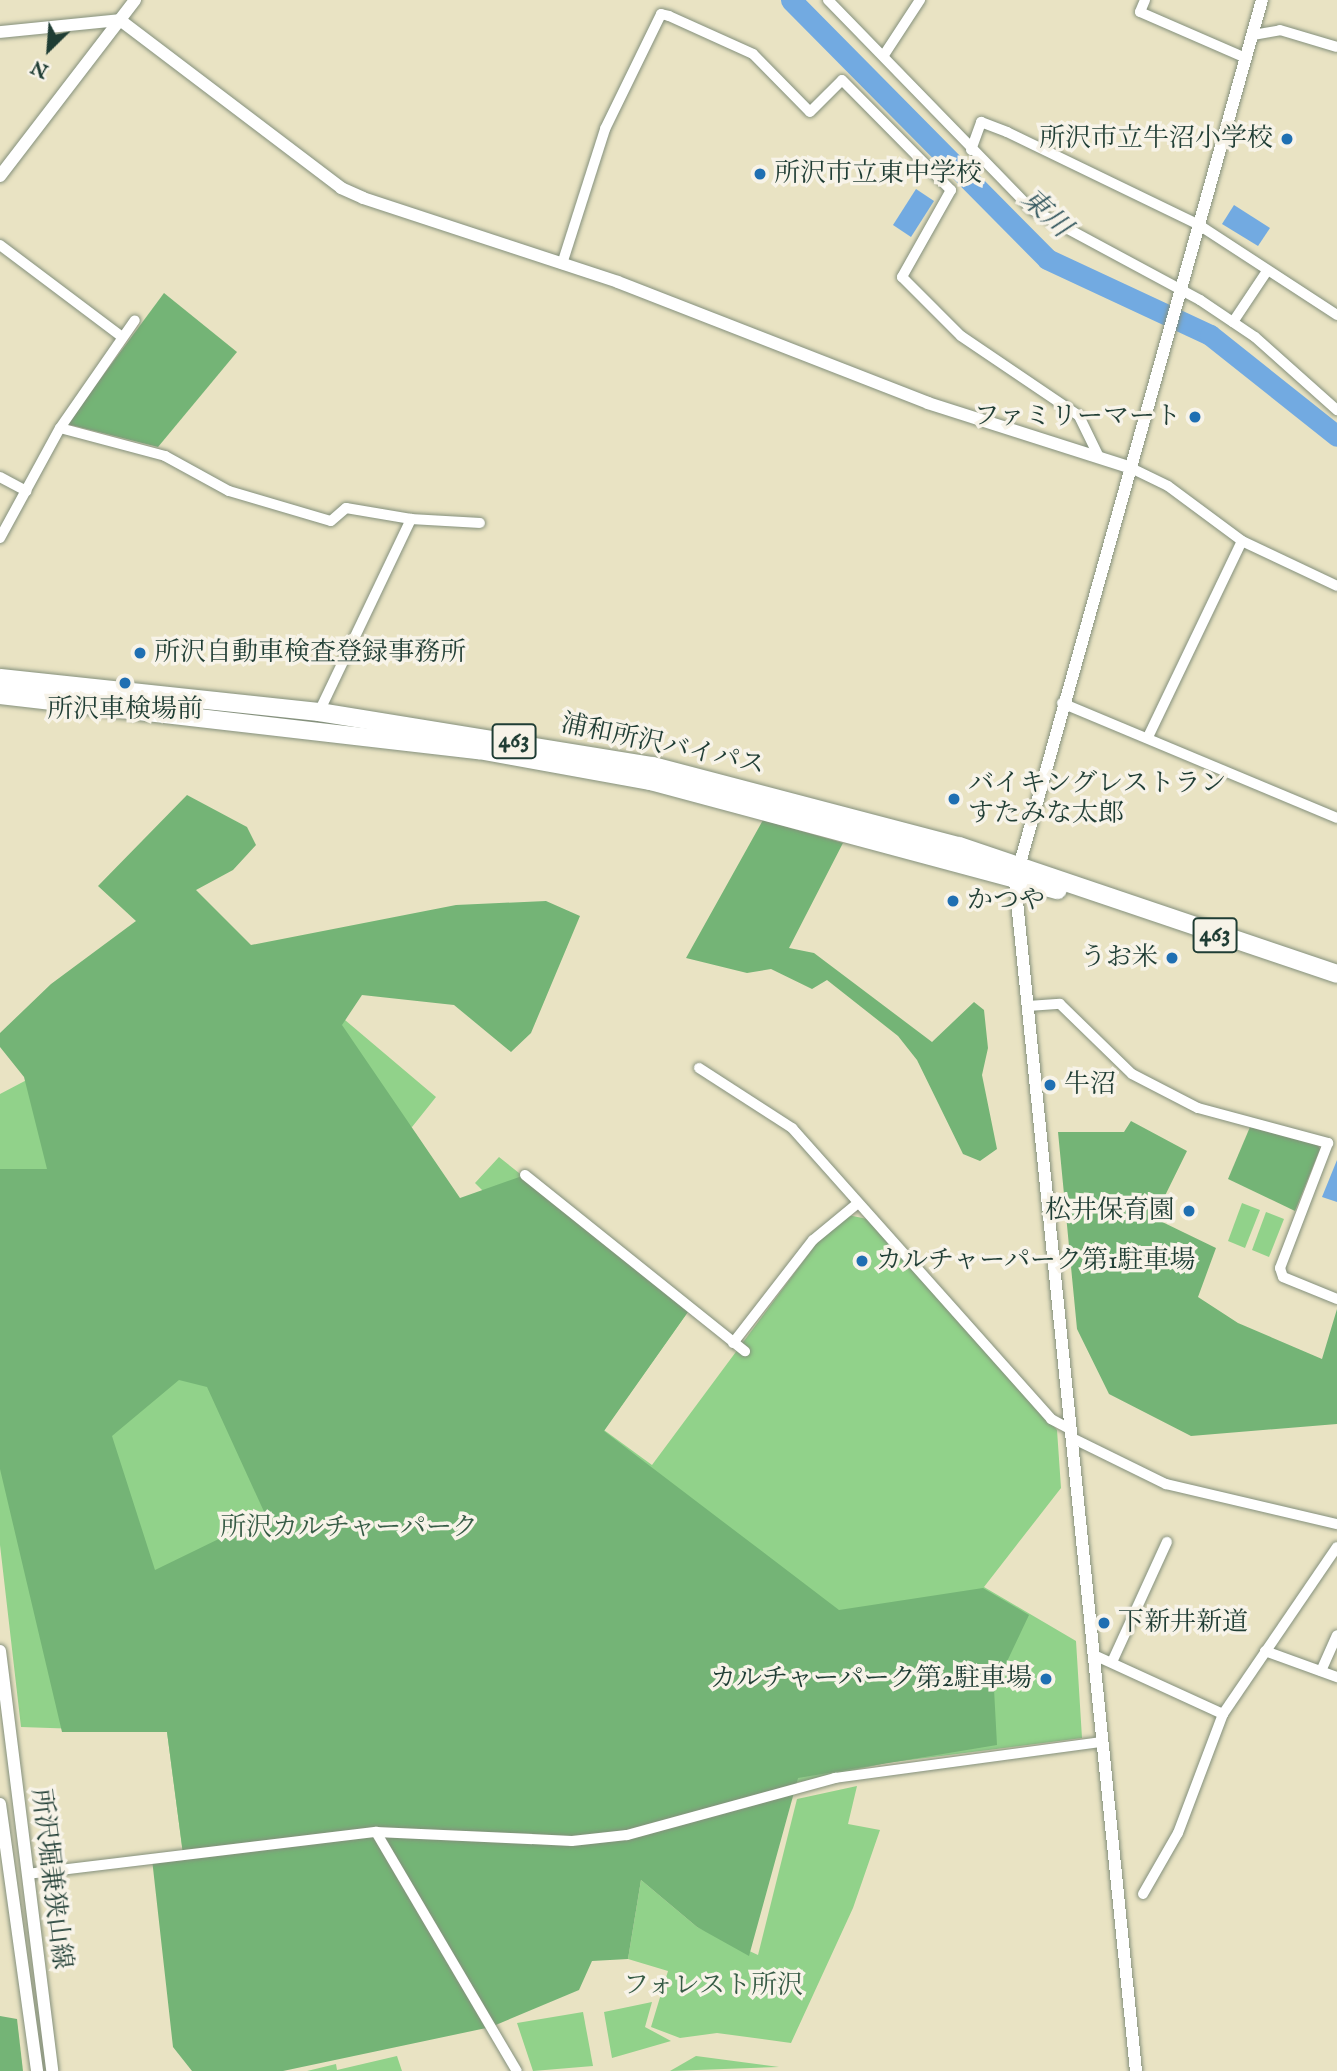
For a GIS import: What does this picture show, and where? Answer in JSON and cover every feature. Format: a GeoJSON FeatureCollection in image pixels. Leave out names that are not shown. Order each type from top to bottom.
{"type":"FeatureCollection","features":[{"type":"Feature","properties":{"kind":"highway","name":"浦和所沢バイパス"},"geometry":{"type":"LineString","coordinates":[[0,678],[319,712],[653,766],[1016,873],[1337,974]]}},
{"type":"Feature","properties":{"kind":"highway","name":"浦和所沢バイパス"},"geometry":{"type":"LineString","coordinates":[[0,695],[479,750],[650,780],[1016,873]]}},
{"type":"Feature","properties":{"kind":"street"},"geometry":{"type":"LineString","coordinates":[[0,176],[135,0]]}},
{"type":"Feature","properties":{"kind":"street"},"geometry":{"type":"LineString","coordinates":[[828,0],[884,55],[971,150],[1031,208],[1233,322],[1337,410]]}},
{"type":"Feature","properties":{"kind":"street"},"geometry":{"type":"LineString","coordinates":[[884,55],[920,0]]}},
{"type":"Feature","properties":{"kind":"street"},"geometry":{"type":"LineString","coordinates":[[1144,0],[1140,12],[1246,58]]}},
{"type":"Feature","properties":{"kind":"street"},"geometry":{"type":"LineString","coordinates":[[1136,2071],[1016,873],[1262,0]]}},
{"type":"Feature","properties":{"kind":"street"},"geometry":{"type":"LineString","coordinates":[[562,264],[605,129],[662,14],[669,16],[753,54],[810,113],[842,80],[950,190],[902,277],[961,336],[1079,416],[1099,457]]}},
{"type":"Feature","properties":{"kind":"street"},"geometry":{"type":"LineString","coordinates":[[0,32],[120,20],[341,188],[562,264],[907,396],[1129,467],[1168,486],[1242,541],[1337,586]]}},
{"type":"Feature","properties":{"kind":"street"},"geometry":{"type":"LineString","coordinates":[[1253,35],[1280,30],[1337,47]]}},
{"type":"Feature","properties":{"kind":"street"},"geometry":{"type":"LineString","coordinates":[[971,150],[981,122],[1199,225],[1337,314]]}},
{"type":"Feature","properties":{"kind":"street"},"geometry":{"type":"LineString","coordinates":[[0,245],[122,337]]}},
{"type":"Feature","properties":{"kind":"street"},"geometry":{"type":"LineString","coordinates":[[1233,322],[1267,271]]}},
{"type":"Feature","properties":{"kind":"street"},"geometry":{"type":"LineString","coordinates":[[0,538],[60,428],[135,320]]}},
{"type":"Feature","properties":{"kind":"street"},"geometry":{"type":"LineString","coordinates":[[60,428],[165,456],[229,491],[331,521],[346,508],[411,519],[480,523]]}},
{"type":"Feature","properties":{"kind":"street"},"geometry":{"type":"LineString","coordinates":[[0,477],[26,491]]}},
{"type":"Feature","properties":{"kind":"street"},"geometry":{"type":"LineString","coordinates":[[319,712],[411,519]]}},
{"type":"Feature","properties":{"kind":"street"},"geometry":{"type":"LineString","coordinates":[[1148,737],[1242,541]]}},
{"type":"Feature","properties":{"kind":"street"},"geometry":{"type":"LineString","coordinates":[[1062,703],[1337,818]]}},
{"type":"Feature","properties":{"kind":"street"},"geometry":{"type":"LineString","coordinates":[[1028,1006],[1060,1004],[1132,1074],[1198,1108],[1328,1143],[1280,1268],[1283,1277],[1337,1299]]}},
{"type":"Feature","properties":{"kind":"street"},"geometry":{"type":"LineString","coordinates":[[699,1068],[792,1128],[1051,1419],[1071,1433],[1166,1483],[1337,1524]]}},
{"type":"Feature","properties":{"kind":"street"},"geometry":{"type":"LineString","coordinates":[[525,1175],[745,1351]]}},
{"type":"Feature","properties":{"kind":"street"},"geometry":{"type":"LineString","coordinates":[[733,1343],[813,1240],[858,1203]]}},
{"type":"Feature","properties":{"kind":"street"},"geometry":{"type":"LineString","coordinates":[[1112,1662],[1167,1542]]}},
{"type":"Feature","properties":{"kind":"street"},"geometry":{"type":"LineString","coordinates":[[1143,1894],[1178,1833],[1223,1714],[1337,1547]]}},
{"type":"Feature","properties":{"kind":"street"},"geometry":{"type":"LineString","coordinates":[[1321,1671],[1337,1635]]}},
{"type":"Feature","properties":{"kind":"street","name":"所沢堀兼狭山線"},"geometry":{"type":"LineString","coordinates":[[0,1651],[52,2071]]}},
{"type":"Feature","properties":{"kind":"street"},"geometry":{"type":"LineString","coordinates":[[1265,1651],[1337,1677]]}},
{"type":"Feature","properties":{"kind":"street"},"geometry":{"type":"LineString","coordinates":[[1094,1655],[1223,1714]]}},
{"type":"Feature","properties":{"kind":"street"},"geometry":{"type":"LineString","coordinates":[[4,1877],[376,1832],[572,1841],[627,1835],[835,1778],[1103,1742]]}},
{"type":"Feature","properties":{"kind":"street","name":"所沢堀兼狭山線"},"geometry":{"type":"LineString","coordinates":[[0,1804],[4,1877],[37,2071]]}},
{"type":"Feature","properties":{"kind":"street"},"geometry":{"type":"LineString","coordinates":[[376,1832],[517,2071]]}},
{"type":"Feature","properties":{"kind":"green space"},"geometry":{"type":"Polygon","coordinates":[[[164,293],[237,352],[158,447],[67,424],[164,293]]]}},
{"type":"Feature","properties":{"kind":"green space","name":"所沢カルチャーパーク"},"geometry":{"type":"Polygon","coordinates":[[[187,795],[247,827],[256,845],[233,870],[196,890],[251,945],[456,905],[546,901],[580,916],[531,1033],[511,1052],[454,1005],[362,995],[342,1025],[460,1198],[525,1175],[690,1309],[604,1431],[839,1610],[983,1588],[1029,1615],[994,1689],[997,1745],[798,1778],[749,1956],[697,1927],[641,1880],[628,1959],[592,1961],[579,1990],[491,2027],[283,2071],[192,2071],[173,2047],[152,1859],[183,1854],[167,1732],[62,1732],[0,1469],[0,1169],[47,1169],[24,1077],[0,1047],[0,1033],[51,984],[136,921],[98,886],[187,795]],[[179,1380],[112,1436],[155,1570],[266,1516],[207,1387],[179,1380]]]}},
{"type":"Feature","properties":{"kind":"green space"},"geometry":{"type":"Polygon","coordinates":[[[763,820],[843,843],[789,948],[814,953],[932,1042],[974,1002],[984,1010],[988,1048],[982,1075],[997,1149],[980,1161],[963,1154],[917,1060],[898,1036],[827,980],[812,989],[771,969],[747,973],[686,958],[763,820]]]}},
{"type":"Feature","properties":{"kind":"green space","name":"所沢カルチャーパーク"},"geometry":{"type":"Polygon","coordinates":[[[267,954],[436,1097],[412,1127],[376,1116],[440,1271],[497,1205],[475,1183],[499,1157],[690,1309],[604,1430],[652,1465],[819,1240],[848,1215],[867,1219],[1057,1430],[1061,1488],[984,1587],[1076,1641],[1082,1738],[886,1763],[726,1798],[183,1854],[167,1732],[21,1727],[0,1545],[0,1094],[267,954]]]}},
{"type":"Feature","properties":{"kind":"green space"},"geometry":{"type":"Polygon","coordinates":[[[1131,1121],[1187,1151],[1154,1218],[1216,1248],[1198,1297],[1238,1323],[1322,1359],[1337,1309],[1337,1424],[1191,1436],[1109,1394],[1077,1329],[1058,1132],[1124,1132],[1131,1121]]]}},
{"type":"Feature","properties":{"kind":"green space"},"geometry":{"type":"Polygon","coordinates":[[[1250,1127],[1316,1142],[1320,1149],[1295,1211],[1228,1179],[1250,1127]]]}},
{"type":"Feature","properties":{"kind":"green space"},"geometry":{"type":"Polygon","coordinates":[[[1242,1203],[1260,1210],[1245,1248],[1228,1241],[1242,1203]]]}},
{"type":"Feature","properties":{"kind":"green space"},"geometry":{"type":"Polygon","coordinates":[[[1266,1212],[1284,1219],[1269,1257],[1252,1250],[1266,1212]]]}},
{"type":"Feature","properties":{"kind":"green space","name":"フォレスト所沢"},"geometry":{"type":"Polygon","coordinates":[[[857,1786],[848,1824],[880,1830],[853,1908],[791,2043],[717,2033],[680,2038],[651,2027],[668,1971],[628,1959],[641,1880],[697,1927],[758,1955],[797,1799],[857,1786]]]}},
{"type":"Feature","properties":{"kind":"green space","name":"フォレスト所沢"},"geometry":{"type":"Polygon","coordinates":[[[652,2002],[645,2027],[671,2041],[612,2058],[604,2012],[652,2002]]]}},
{"type":"Feature","properties":{"kind":"green space"},"geometry":{"type":"Polygon","coordinates":[[[583,2012],[593,2066],[533,2071],[517,2023],[583,2012]]]}},
{"type":"Feature","properties":{"kind":"green space"},"geometry":{"type":"Polygon","coordinates":[[[0,2016],[17,2019],[23,2071],[0,2071],[0,2016]]]}},
{"type":"Feature","properties":{"kind":"green space"},"geometry":{"type":"Polygon","coordinates":[[[397,2056],[402,2071],[307,2071],[336,2064],[337,2070],[397,2056]]]}},
{"type":"Feature","properties":{"kind":"green space"},"geometry":{"type":"Polygon","coordinates":[[[696,2056],[779,2067],[670,2071],[696,2056]]]}},
{"type":"Feature","properties":{"kind":"water"},"geometry":{"type":"Polygon","coordinates":[[[916,189],[934,201],[911,237],[893,225],[916,189]]]}},
{"type":"Feature","properties":{"kind":"water"},"geometry":{"type":"Polygon","coordinates":[[[1234,205],[1270,228],[1258,246],[1222,224],[1234,205]]]}},
{"type":"Feature","properties":{"kind":"water"},"geometry":{"type":"Polygon","coordinates":[[[1337,1160],[1337,1202],[1322,1197],[1337,1160]]]}},
{"type":"Feature","properties":{"kind":"waterway","name":"東川"},"geometry":{"type":"LineString","coordinates":[[791,0],[1047,259],[1210,335],[1337,436]]}},
{"type":"Feature","properties":{"kind":"place","name":"所沢市立牛沼小学校"},"geometry":{"type":"Point","coordinates":[1287,139]}},
{"type":"Feature","properties":{"kind":"place","name":"所沢市立東中学校"},"geometry":{"type":"Point","coordinates":[760,174]}},
{"type":"Feature","properties":{"kind":"place","name":"ファミリーマート"},"geometry":{"type":"Point","coordinates":[1195,417]}},
{"type":"Feature","properties":{"kind":"place","name":"所沢自動車検査登録事務所"},"geometry":{"type":"Point","coordinates":[140,653]}},
{"type":"Feature","properties":{"kind":"place","name":"所沢車検場前"},"geometry":{"type":"Point","coordinates":[125,683]}},
{"type":"Feature","properties":{"kind":"place","name":"バイキングレストラン すたみな太郎"},"geometry":{"type":"Point","coordinates":[954,799]}},
{"type":"Feature","properties":{"kind":"place","name":"かつや"},"geometry":{"type":"Point","coordinates":[953,901]}},
{"type":"Feature","properties":{"kind":"place","name":"うお米"},"geometry":{"type":"Point","coordinates":[1172,958]}},
{"type":"Feature","properties":{"kind":"place","name":"牛沼"},"geometry":{"type":"Point","coordinates":[1050,1085]}},
{"type":"Feature","properties":{"kind":"place","name":"松井保育園"},"geometry":{"type":"Point","coordinates":[1189,1211]}},
{"type":"Feature","properties":{"kind":"place","name":"カルチャーパーク第1駐車場"},"geometry":{"type":"Point","coordinates":[862,1261]}},
{"type":"Feature","properties":{"kind":"place","name":"下新井新道"},"geometry":{"type":"Point","coordinates":[1104,1623]}},
{"type":"Feature","properties":{"kind":"place","name":"カルチャーパーク第2駐車場"},"geometry":{"type":"Point","coordinates":[1046,1679]}}]}
